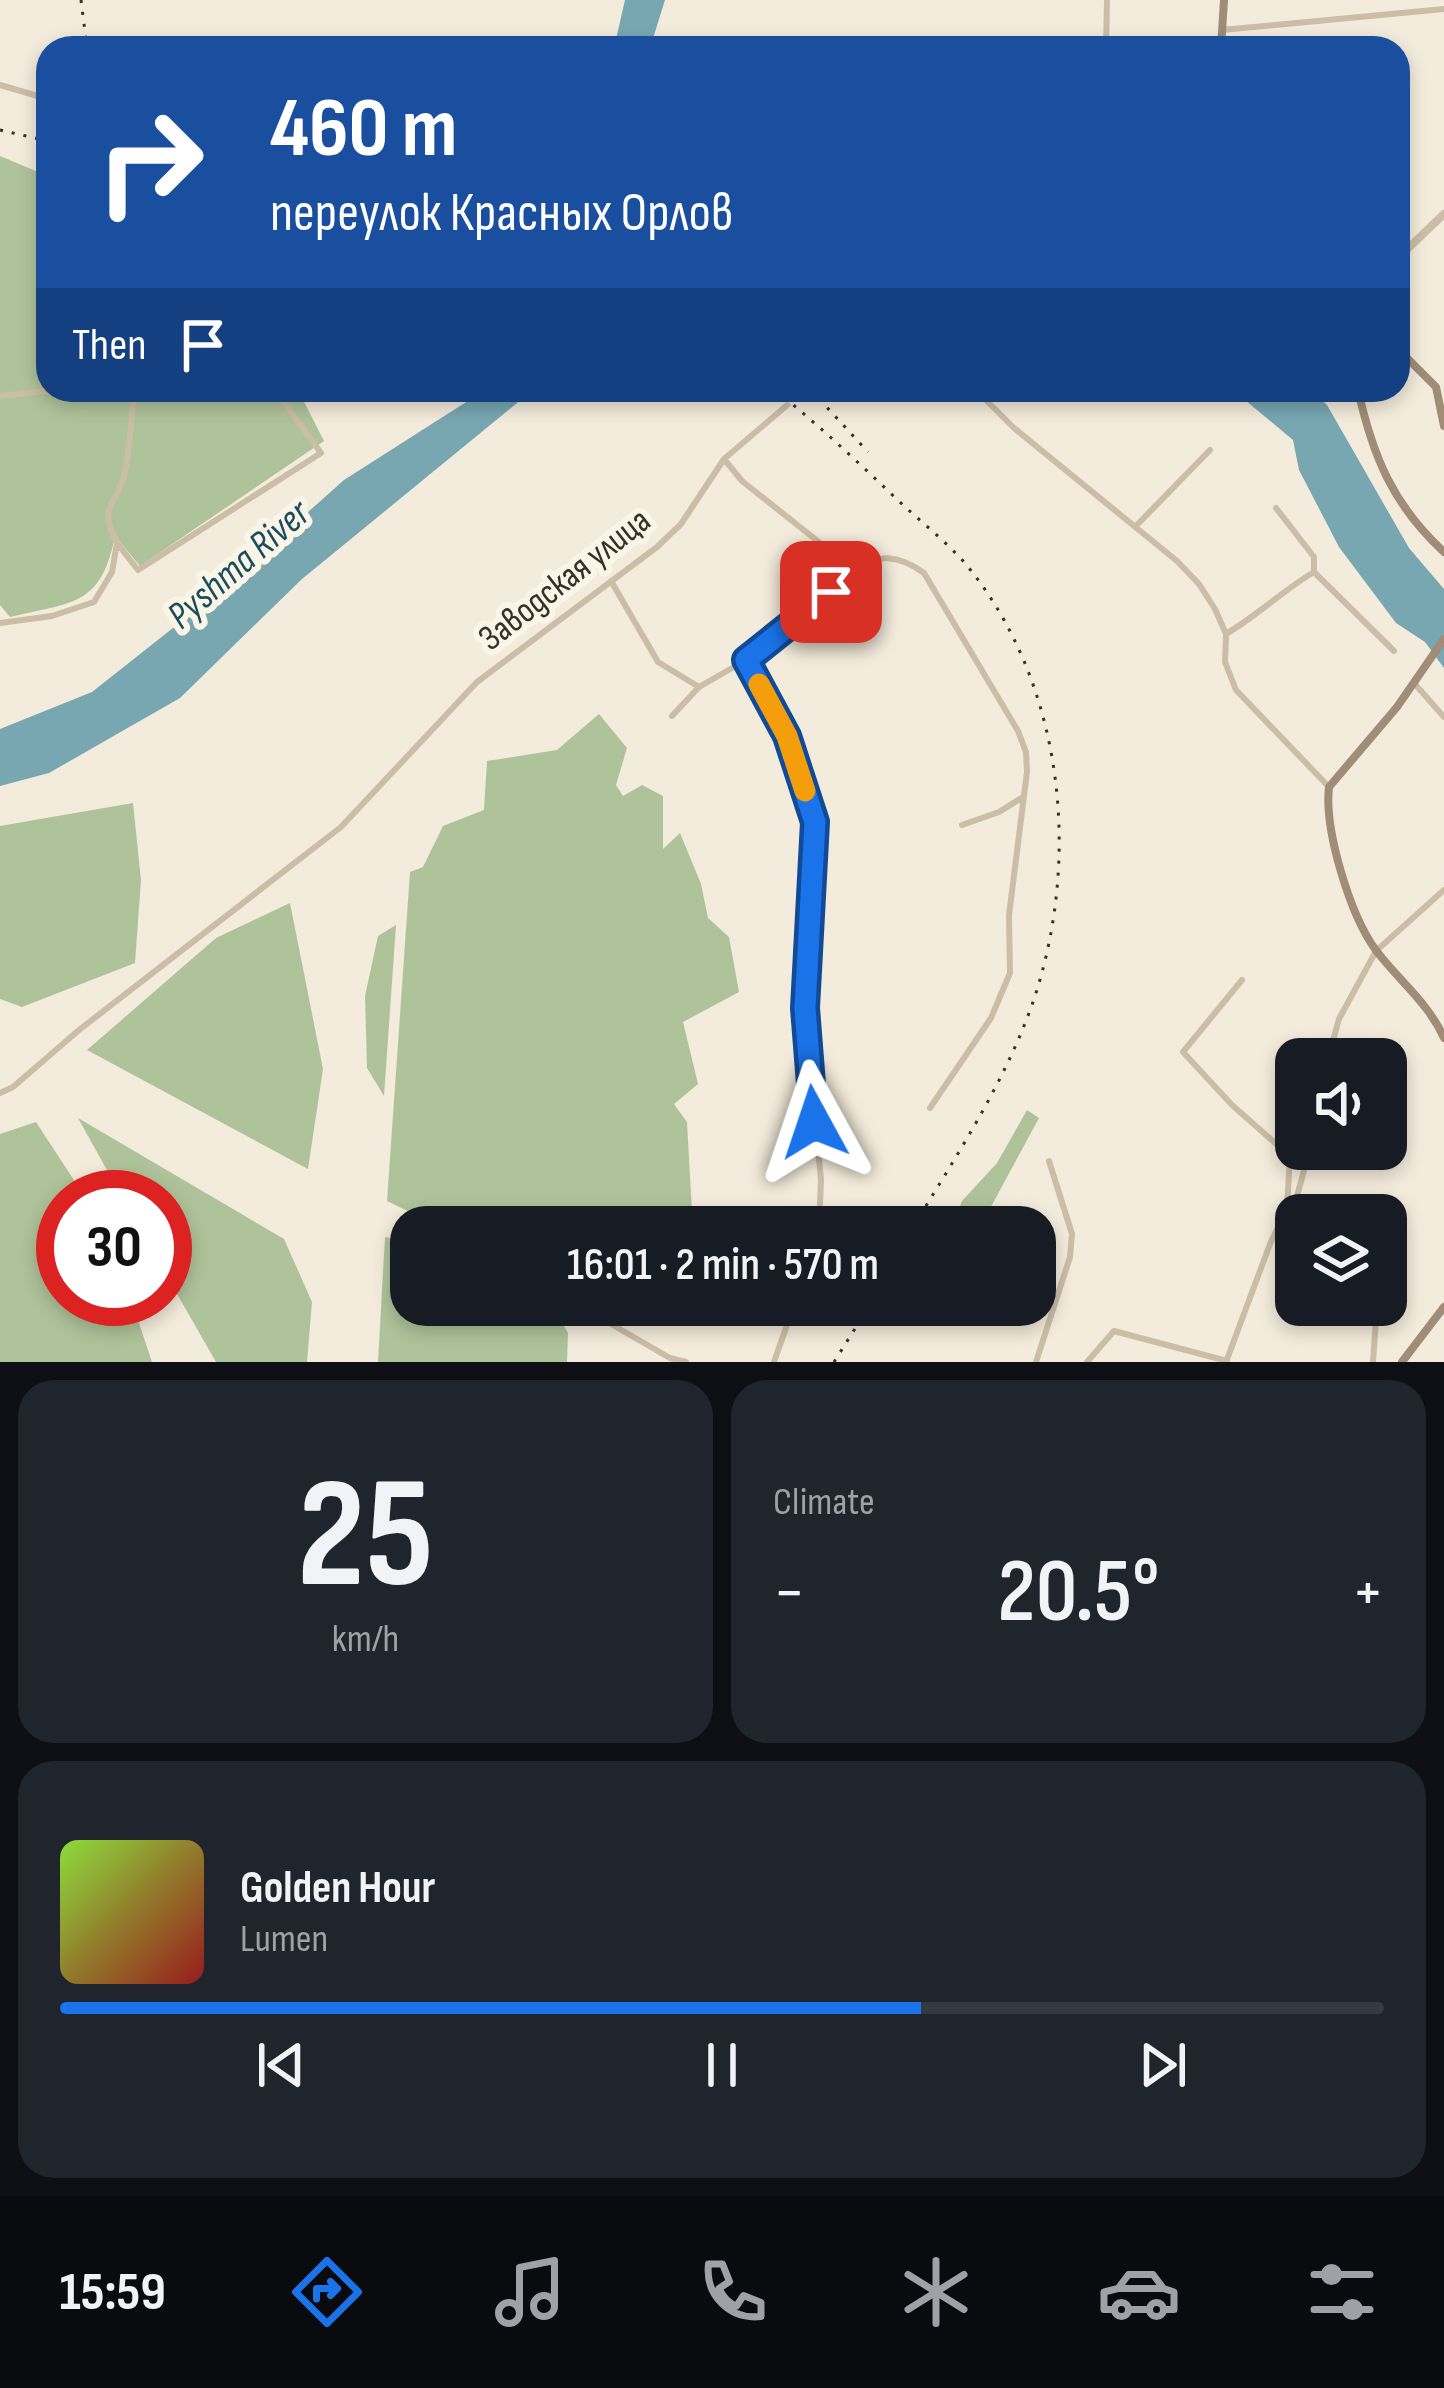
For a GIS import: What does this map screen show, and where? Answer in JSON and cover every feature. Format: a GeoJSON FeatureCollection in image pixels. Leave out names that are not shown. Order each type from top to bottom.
{"type":"FeatureCollection","features":[{"type":"Feature","properties":{"kind":"main road"},"geometry":{"type":"LineString","coordinates":[[1222,36],[1224,0]]}},
{"type":"Feature","properties":{"kind":"main road"},"geometry":{"type":"LineString","coordinates":[[1410,360],[1440,387],[1444,426]]}},
{"type":"Feature","properties":{"kind":"main road"},"geometry":{"type":"LineString","coordinates":[[1362,402],[1394,496],[1421,532],[1444,552]]}},
{"type":"Feature","properties":{"kind":"main road"},"geometry":{"type":"LineString","coordinates":[[1444,639],[1329,788],[1330,821],[1357,918],[1376,951],[1415,991],[1444,1038]]}},
{"type":"Feature","properties":{"kind":"main road"},"geometry":{"type":"LineString","coordinates":[[1402,1362],[1444,1307]]}},
{"type":"Feature","properties":{"kind":"street"},"geometry":{"type":"LineString","coordinates":[[1106,36],[1107,0]]}},
{"type":"Feature","properties":{"kind":"street"},"geometry":{"type":"LineString","coordinates":[[1222,30],[1444,9]]}},
{"type":"Feature","properties":{"kind":"street"},"geometry":{"type":"LineString","coordinates":[[0,86],[36,96]]}},
{"type":"Feature","properties":{"kind":"street"},"geometry":{"type":"LineString","coordinates":[[1410,247],[1444,214]]}},
{"type":"Feature","properties":{"kind":"street"},"geometry":{"type":"LineString","coordinates":[[0,396],[36,392]]}},
{"type":"Feature","properties":{"kind":"street"},"geometry":{"type":"LineString","coordinates":[[133,402],[124,478],[110,500],[108,527],[138,570],[321,453],[283,402]]}},
{"type":"Feature","properties":{"kind":"street"},"geometry":{"type":"LineString","coordinates":[[988,402],[1199,584],[1226,634],[1225,662],[1236,690],[1329,788]]}},
{"type":"Feature","properties":{"kind":"street","name":"Заводская улица"},"geometry":{"type":"LineString","coordinates":[[0,1093],[13,1088],[79,1030],[341,827],[477,682],[657,547],[681,524],[724,459],[785,407]]}},
{"type":"Feature","properties":{"kind":"street"},"geometry":{"type":"LineString","coordinates":[[1135,527],[1210,450]]}},
{"type":"Feature","properties":{"kind":"street"},"geometry":{"type":"LineString","coordinates":[[724,459],[742,481],[849,566]]}},
{"type":"Feature","properties":{"kind":"street"},"geometry":{"type":"LineString","coordinates":[[1276,508],[1314,557],[1314,572],[1394,651]]}},
{"type":"Feature","properties":{"kind":"street"},"geometry":{"type":"LineString","coordinates":[[0,623],[52,616],[94,602],[112,572],[117,543]]}},
{"type":"Feature","properties":{"kind":"street"},"geometry":{"type":"LineString","coordinates":[[673,716],[699,687],[746,660],[831,592],[849,566],[880,555],[906,560],[924,573],[1026,752],[1009,915],[1010,973],[980,1036],[930,1108]]}},
{"type":"Feature","properties":{"kind":"street"},"geometry":{"type":"LineString","coordinates":[[1226,634],[1314,572]]}},
{"type":"Feature","properties":{"kind":"street"},"geometry":{"type":"LineString","coordinates":[[610,581],[658,662],[699,687]]}},
{"type":"Feature","properties":{"kind":"street"},"geometry":{"type":"LineString","coordinates":[[746,660],[787,736],[815,822],[805,1008],[820,1206]]}},
{"type":"Feature","properties":{"kind":"street"},"geometry":{"type":"LineString","coordinates":[[1414,682],[1444,717]]}},
{"type":"Feature","properties":{"kind":"street"},"geometry":{"type":"LineString","coordinates":[[962,825],[999,812],[1023,796]]}},
{"type":"Feature","properties":{"kind":"street"},"geometry":{"type":"LineString","coordinates":[[1334,1038],[1376,951],[1444,890]]}},
{"type":"Feature","properties":{"kind":"street"},"geometry":{"type":"LineString","coordinates":[[1242,980],[1184,1052],[1232,1105],[1290,1156],[1288,1194]]}},
{"type":"Feature","properties":{"kind":"street"},"geometry":{"type":"LineString","coordinates":[[1036,1362],[1070,1257],[1072,1234],[1049,1161]]}},
{"type":"Feature","properties":{"kind":"street"},"geometry":{"type":"LineString","coordinates":[[1088,1362],[1114,1330],[1226,1361],[1275,1238]]}},
{"type":"Feature","properties":{"kind":"street"},"geometry":{"type":"LineString","coordinates":[[613,1326],[669,1360],[686,1362]]}},
{"type":"Feature","properties":{"kind":"street"},"geometry":{"type":"LineString","coordinates":[[774,1362],[787,1326]]}},
{"type":"Feature","properties":{"kind":"street"},"geometry":{"type":"LineString","coordinates":[[1373,1362],[1376,1326]]}},
{"type":"Feature","properties":{"kind":"green space"},"geometry":{"type":"Polygon","coordinates":[[[0,156],[36,171],[36,402],[304,402],[324,441],[140,566],[115,536],[101,576],[80,598],[10,617],[0,605],[0,156]]]}},
{"type":"Feature","properties":{"kind":"green space"},"geometry":{"type":"Polygon","coordinates":[[[599,714],[627,748],[616,785],[623,796],[642,785],[663,796],[663,849],[680,833],[701,884],[708,918],[729,937],[739,992],[683,1022],[698,1084],[674,1104],[687,1122],[692,1206],[397,1206],[387,1201],[410,872],[423,867],[443,826],[484,810],[487,761],[557,750],[599,714]]]}},
{"type":"Feature","properties":{"kind":"green space"},"geometry":{"type":"Polygon","coordinates":[[[133,803],[141,880],[135,963],[22,1007],[0,999],[0,826],[133,803]]]}},
{"type":"Feature","properties":{"kind":"green space"},"geometry":{"type":"Polygon","coordinates":[[[290,903],[323,1069],[308,1169],[87,1050],[216,938],[290,903]]]}},
{"type":"Feature","properties":{"kind":"green space"},"geometry":{"type":"Polygon","coordinates":[[[396,925],[384,1096],[367,1068],[365,996],[378,936],[396,925]]]}},
{"type":"Feature","properties":{"kind":"green space"},"geometry":{"type":"Polygon","coordinates":[[[1027,1110],[1039,1118],[991,1206],[960,1206],[997,1163],[1027,1110]]]}},
{"type":"Feature","properties":{"kind":"green space"},"geometry":{"type":"Polygon","coordinates":[[[78,1118],[167,1170],[107,1170],[78,1118]]]}},
{"type":"Feature","properties":{"kind":"green space"},"geometry":{"type":"Polygon","coordinates":[[[36,1122],[67,1170],[36,1170],[36,1326],[140,1326],[152,1362],[0,1362],[0,1134],[36,1122]]]}},
{"type":"Feature","properties":{"kind":"green space"},"geometry":{"type":"Polygon","coordinates":[[[192,1185],[284,1239],[312,1302],[307,1362],[216,1362],[192,1320],[192,1185]]]}},
{"type":"Feature","properties":{"kind":"green space"},"geometry":{"type":"Polygon","coordinates":[[[385,1237],[390,1238],[390,1326],[564,1326],[568,1333],[567,1362],[378,1362],[385,1237]]]}},
{"type":"Feature","properties":{"kind":"water"},"geometry":{"type":"Polygon","coordinates":[[[625,0],[665,0],[654,36],[617,36],[625,0]]]}},
{"type":"Feature","properties":{"kind":"water"},"geometry":{"type":"Polygon","coordinates":[[[466,402],[518,402],[302,579],[180,698],[49,773],[0,786],[0,729],[92,692],[216,594],[344,480],[466,402]]]}},
{"type":"Feature","properties":{"kind":"water"},"geometry":{"type":"Polygon","coordinates":[[[1247,402],[1327,405],[1409,548],[1444,589],[1444,668],[1425,642],[1396,623],[1339,547],[1299,470],[1293,440],[1247,402]]]}},
{"type":"Feature","properties":{"kind":"tunnel"},"geometry":{"type":"LineString","coordinates":[[785,407],[790,402]]}},
{"type":"Feature","properties":{"kind":"railway"},"geometry":{"type":"LineString","coordinates":[[81,0],[86,36]]}},
{"type":"Feature","properties":{"kind":"railway"},"geometry":{"type":"LineString","coordinates":[[0,130],[36,138]]}},
{"type":"Feature","properties":{"kind":"railway"},"geometry":{"type":"LineString","coordinates":[[789,402],[942,540],[998,609],[1024,661],[1043,716],[1054,773],[1057,889],[1033,1002],[994,1089],[926,1206]]}},
{"type":"Feature","properties":{"kind":"railway"},"geometry":{"type":"LineString","coordinates":[[822,402],[868,452]]}},
{"type":"Feature","properties":{"kind":"railway"},"geometry":{"type":"LineString","coordinates":[[834,1362],[857,1326]]}},
{"type":"Feature","properties":{"kind":"slow traffic"},"geometry":{"type":"LineString","coordinates":[[759,684],[787,736],[805,791]]}},
{"type":"Feature","properties":{"kind":"route"},"geometry":{"type":"LineString","coordinates":[[814,1122],[805,1008],[815,822],[787,736],[746,660],[831,592]]}},
{"type":"Feature","properties":{"kind":"water label","name":"Pyshma River"},"geometry":{"type":"Point","coordinates":[239,565]}}]}
